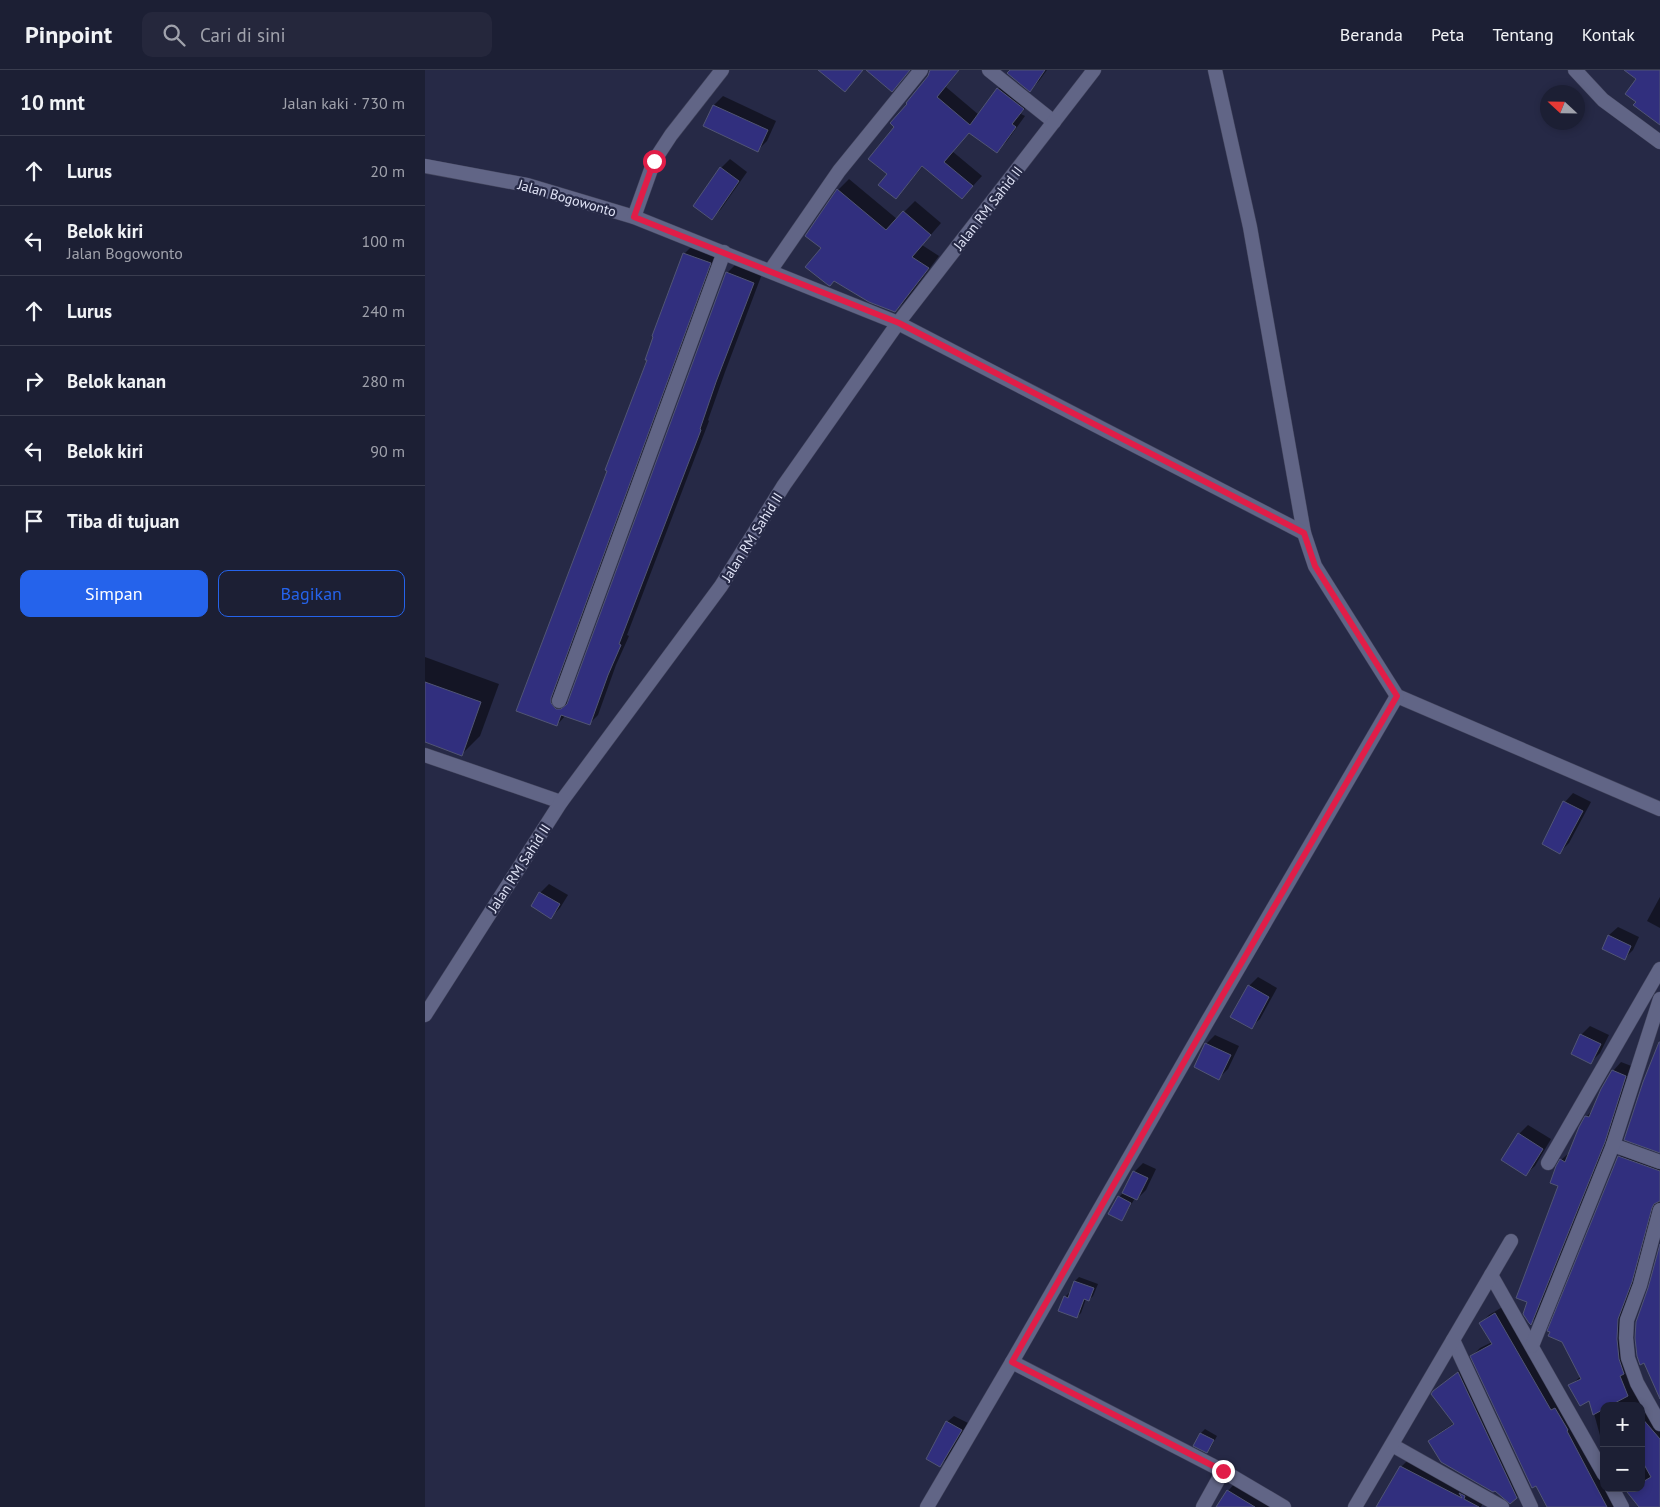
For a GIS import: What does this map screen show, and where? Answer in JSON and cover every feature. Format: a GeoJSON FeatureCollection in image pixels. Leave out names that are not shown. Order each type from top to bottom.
{"type":"FeatureCollection","features":[{"type":"Feature","properties":{"kind":"street"},"geometry":{"type":"LineString","coordinates":[[634,217],[654,161],[671,135],[722,70]]}},
{"type":"Feature","properties":{"kind":"street"},"geometry":{"type":"LineString","coordinates":[[770,271],[839,171],[921,70]]}},
{"type":"Feature","properties":{"kind":"street"},"geometry":{"type":"LineString","coordinates":[[989,70],[1055,122]]}},
{"type":"Feature","properties":{"kind":"street","name":"Jalan RM Sahid II"},"geometry":{"type":"LineString","coordinates":[[425,1016],[561,802],[721,586],[784,485],[899,323],[1094,70]]}},
{"type":"Feature","properties":{"kind":"street"},"geometry":{"type":"LineString","coordinates":[[1215,70],[1250,227],[1304,533],[1315,566],[1397,696],[1660,809]]}},
{"type":"Feature","properties":{"kind":"street"},"geometry":{"type":"LineString","coordinates":[[1575,70],[1603,100],[1660,142]]}},
{"type":"Feature","properties":{"kind":"street","name":"Jalan Bogowonto"},"geometry":{"type":"LineString","coordinates":[[425,166],[527,185],[634,217],[899,323],[1304,533]]}},
{"type":"Feature","properties":{"kind":"street"},"geometry":{"type":"LineString","coordinates":[[559,701],[724,252]]}},
{"type":"Feature","properties":{"kind":"street"},"geometry":{"type":"LineString","coordinates":[[927,1507],[1397,696]]}},
{"type":"Feature","properties":{"kind":"street"},"geometry":{"type":"LineString","coordinates":[[425,755],[561,802]]}},
{"type":"Feature","properties":{"kind":"street"},"geometry":{"type":"LineString","coordinates":[[1548,1163],[1660,969]]}},
{"type":"Feature","properties":{"kind":"street"},"geometry":{"type":"LineString","coordinates":[[1532,1346],[1613,1145],[1660,999]]}},
{"type":"Feature","properties":{"kind":"street"},"geometry":{"type":"LineString","coordinates":[[1613,1145],[1660,1162]]}},
{"type":"Feature","properties":{"kind":"street"},"geometry":{"type":"LineString","coordinates":[[1660,1210],[1640,1285],[1627,1320],[1626,1338],[1628,1358],[1637,1383],[1660,1424]]}},
{"type":"Feature","properties":{"kind":"street"},"geometry":{"type":"LineString","coordinates":[[1360,1505],[1392,1445],[1511,1241]]}},
{"type":"Feature","properties":{"kind":"street"},"geometry":{"type":"LineString","coordinates":[[1491,1275],[1600,1467]]}},
{"type":"Feature","properties":{"kind":"street"},"geometry":{"type":"LineString","coordinates":[[1453,1340],[1531,1507]]}},
{"type":"Feature","properties":{"kind":"street"},"geometry":{"type":"LineString","coordinates":[[1012,1362],[1223,1471],[1284,1507]]}},
{"type":"Feature","properties":{"kind":"street"},"geometry":{"type":"LineString","coordinates":[[1392,1445],[1502,1507]]}},
{"type":"Feature","properties":{"kind":"street"},"geometry":{"type":"LineString","coordinates":[[1203,1507],[1223,1471]]}},
{"type":"Feature","properties":{"kind":"street"},"geometry":{"type":"LineString","coordinates":[[1614,1492],[1622,1507]]}},
{"type":"Feature","properties":{"kind":"building"},"geometry":{"type":"Polygon","coordinates":[[[818,70],[863,70],[845,92],[818,70]]]}},
{"type":"Feature","properties":{"kind":"building"},"geometry":{"type":"Polygon","coordinates":[[[866,70],[910,70],[892,92],[866,70]]]}},
{"type":"Feature","properties":{"kind":"building"},"geometry":{"type":"Polygon","coordinates":[[[930,70],[959,70],[937,97],[970,125],[997,88],[1024,109],[1012,124],[1016,127],[997,153],[969,133],[944,162],[973,186],[962,199],[922,166],[896,199],[878,185],[887,174],[868,159],[894,127],[890,123],[907,104],[928,76],[930,70]]]}},
{"type":"Feature","properties":{"kind":"building"},"geometry":{"type":"Polygon","coordinates":[[[1010,70],[1045,70],[1030,92],[1007,73],[1010,70]]]}},
{"type":"Feature","properties":{"kind":"building"},"geometry":{"type":"Polygon","coordinates":[[[1624,70],[1660,70],[1660,125],[1633,105],[1636,102],[1625,94],[1636,79],[1624,70]]]}},
{"type":"Feature","properties":{"kind":"building"},"geometry":{"type":"Polygon","coordinates":[[[713,105],[768,130],[758,152],[703,126],[713,105]]]}},
{"type":"Feature","properties":{"kind":"building"},"geometry":{"type":"Polygon","coordinates":[[[720,167],[739,181],[712,220],[693,206],[720,167]]]}},
{"type":"Feature","properties":{"kind":"building"},"geometry":{"type":"Polygon","coordinates":[[[837,189],[886,230],[903,211],[931,235],[912,257],[929,268],[895,312],[869,302],[834,281],[830,286],[828,285],[805,267],[821,248],[805,236],[837,189]]]}},
{"type":"Feature","properties":{"kind":"building"},"geometry":{"type":"Polygon","coordinates":[[[683,253],[711,263],[551,698],[551,703],[556,709],[561,709],[567,704],[726,272],[754,283],[590,725],[561,715],[557,726],[516,711],[607,471],[605,470],[647,360],[645,360],[652,336],[683,253]]]}},
{"type":"Feature","properties":{"kind":"building"},"geometry":{"type":"Polygon","coordinates":[[[425,682],[481,702],[462,756],[425,742],[425,682]]]}},
{"type":"Feature","properties":{"kind":"building"},"geometry":{"type":"Polygon","coordinates":[[[1563,801],[1583,811],[1560,854],[1542,844],[1563,801]]]}},
{"type":"Feature","properties":{"kind":"building"},"geometry":{"type":"Polygon","coordinates":[[[539,892],[560,904],[551,919],[531,906],[539,892]]]}},
{"type":"Feature","properties":{"kind":"building"},"geometry":{"type":"Polygon","coordinates":[[[1608,935],[1631,946],[1625,960],[1602,949],[1608,935]]]}},
{"type":"Feature","properties":{"kind":"building"},"geometry":{"type":"Polygon","coordinates":[[[1248,985],[1269,997],[1252,1029],[1230,1017],[1248,985]]]}},
{"type":"Feature","properties":{"kind":"building"},"geometry":{"type":"Polygon","coordinates":[[[1580,1034],[1601,1044],[1591,1064],[1571,1054],[1580,1034]]]}},
{"type":"Feature","properties":{"kind":"building"},"geometry":{"type":"Polygon","coordinates":[[[1659,1042],[1660,1153],[1624,1140],[1643,1082],[1659,1042]]]}},
{"type":"Feature","properties":{"kind":"building"},"geometry":{"type":"Polygon","coordinates":[[[1205,1043],[1231,1055],[1219,1080],[1194,1067],[1205,1043]]]}},
{"type":"Feature","properties":{"kind":"building"},"geometry":{"type":"Polygon","coordinates":[[[1612,1070],[1626,1076],[1605,1142],[1531,1325],[1523,1314],[1527,1302],[1516,1298],[1558,1186],[1550,1183],[1560,1159],[1565,1162],[1579,1127],[1585,1116],[1589,1117],[1601,1089],[1612,1070]]]}},
{"type":"Feature","properties":{"kind":"building"},"geometry":{"type":"Polygon","coordinates":[[[1518,1133],[1543,1149],[1526,1176],[1501,1160],[1518,1133]]]}},
{"type":"Feature","properties":{"kind":"building"},"geometry":{"type":"Polygon","coordinates":[[[1618,1156],[1660,1171],[1660,1201],[1654,1204],[1652,1208],[1632,1282],[1618,1319],[1619,1359],[1624,1374],[1620,1376],[1628,1396],[1617,1402],[1600,1402],[1600,1411],[1593,1415],[1589,1401],[1580,1406],[1568,1385],[1581,1379],[1562,1342],[1548,1336],[1550,1332],[1547,1331],[1618,1156]]]}},
{"type":"Feature","properties":{"kind":"building"},"geometry":{"type":"Polygon","coordinates":[[[1133,1171],[1148,1178],[1137,1200],[1122,1193],[1133,1171]]]}},
{"type":"Feature","properties":{"kind":"building"},"geometry":{"type":"Polygon","coordinates":[[[1118,1196],[1131,1203],[1122,1221],[1108,1214],[1118,1196]]]}},
{"type":"Feature","properties":{"kind":"building"},"geometry":{"type":"Polygon","coordinates":[[[1660,1244],[1660,1399],[1644,1363],[1640,1365],[1635,1338],[1636,1322],[1660,1244]]]}},
{"type":"Feature","properties":{"kind":"building"},"geometry":{"type":"Polygon","coordinates":[[[1074,1281],[1094,1288],[1089,1301],[1084,1299],[1077,1318],[1058,1311],[1064,1296],[1068,1298],[1074,1281]]]}},
{"type":"Feature","properties":{"kind":"building"},"geometry":{"type":"Polygon","coordinates":[[[1495,1313],[1551,1410],[1555,1408],[1568,1430],[1607,1507],[1547,1507],[1536,1486],[1532,1488],[1470,1356],[1492,1344],[1479,1323],[1495,1313]]]}},
{"type":"Feature","properties":{"kind":"building"},"geometry":{"type":"Polygon","coordinates":[[[1458,1372],[1517,1498],[1510,1504],[1495,1491],[1493,1492],[1441,1462],[1428,1441],[1454,1424],[1431,1394],[1458,1372]]]}},
{"type":"Feature","properties":{"kind":"building"},"geometry":{"type":"Polygon","coordinates":[[[946,1421],[962,1430],[940,1467],[926,1459],[946,1421]]]}},
{"type":"Feature","properties":{"kind":"building"},"geometry":{"type":"Polygon","coordinates":[[[1645,1422],[1660,1439],[1660,1507],[1639,1507],[1627,1492],[1645,1492],[1645,1481],[1651,1477],[1645,1466],[1645,1422]]]}},
{"type":"Feature","properties":{"kind":"building"},"geometry":{"type":"Polygon","coordinates":[[[1200,1433],[1214,1440],[1207,1453],[1193,1446],[1200,1433]]]}},
{"type":"Feature","properties":{"kind":"building"},"geometry":{"type":"Polygon","coordinates":[[[1400,1466],[1462,1498],[1459,1493],[1465,1496],[1464,1499],[1479,1507],[1376,1507],[1400,1466]]]}},
{"type":"Feature","properties":{"kind":"building"},"geometry":{"type":"Polygon","coordinates":[[[1227,1490],[1255,1507],[1216,1507],[1227,1490]]]}},
{"type":"Feature","properties":{"kind":"route"},"geometry":{"type":"LineString","coordinates":[[654,161],[634,217],[899,323],[1304,533],[1315,566],[1397,696],[1012,1362],[1223,1471]]}}]}
